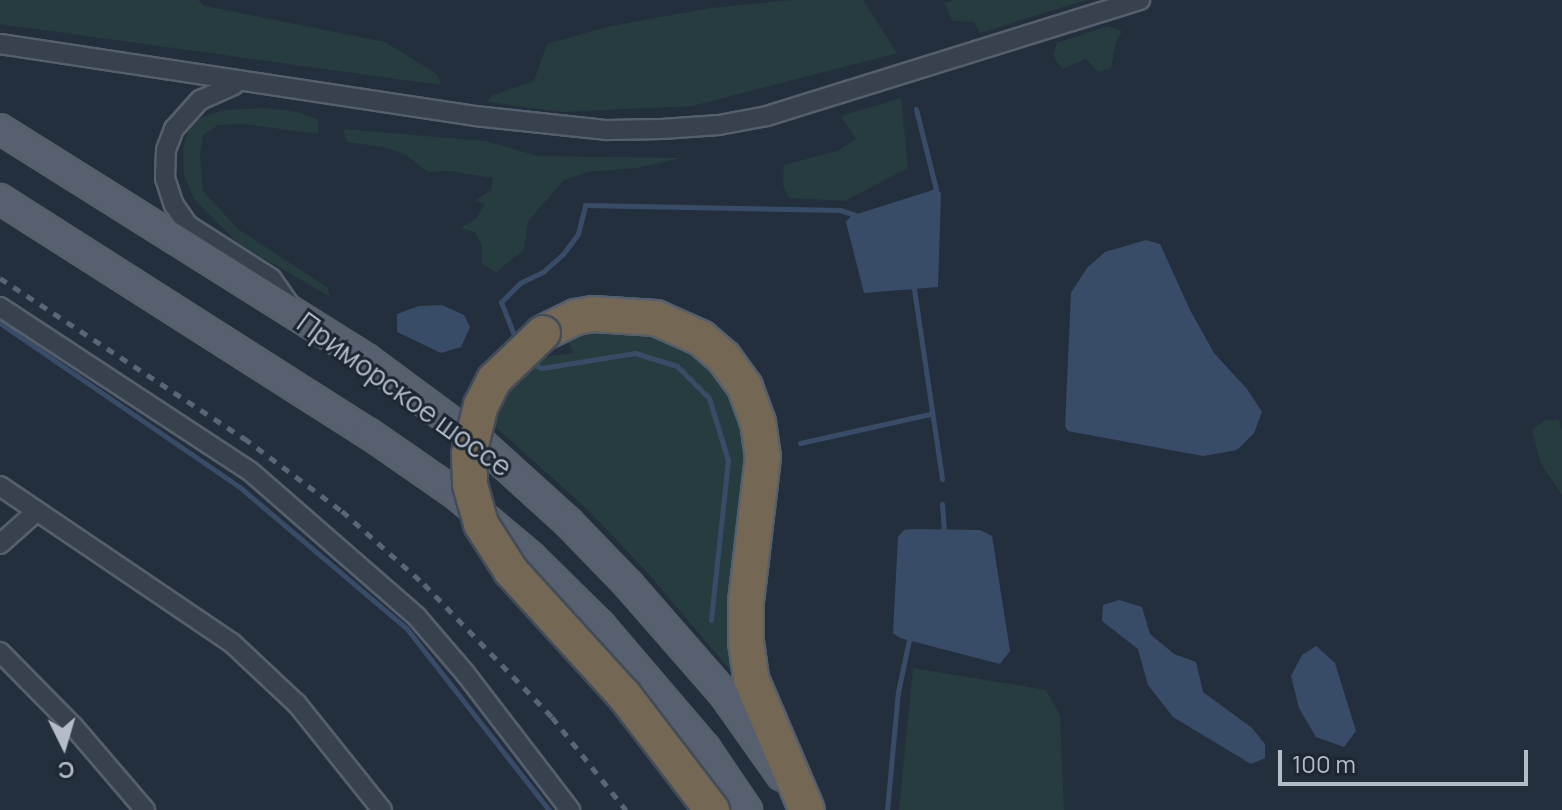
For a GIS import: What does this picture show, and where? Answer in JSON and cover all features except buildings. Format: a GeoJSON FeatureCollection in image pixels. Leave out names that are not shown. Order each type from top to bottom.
{"type":"FeatureCollection","features":[{"type":"Feature","properties":{"kind":"highway"},"geometry":{"type":"LineString","coordinates":[[712,810],[624,695],[511,571],[481,524],[470,485],[469,454],[481,405],[494,380],[543,333],[576,317],[593,314],[656,318],[701,338],[724,358],[745,387],[758,422],[763,457],[746,601],[746,642],[751,679],[806,810]]}},
{"type":"Feature","properties":{"kind":"main road","name":"Приморское шоссе"},"geometry":{"type":"LineString","coordinates":[[0,129],[368,360],[483,445],[569,523],[724,694],[806,810]]}},
{"type":"Feature","properties":{"kind":"main road","name":"Приморское шоссе"},"geometry":{"type":"LineString","coordinates":[[0,199],[368,433],[456,494],[531,557],[600,625],[705,748],[747,810]]}},
{"type":"Feature","properties":{"kind":"street"},"geometry":{"type":"LineString","coordinates":[[0,44],[241,83],[475,116],[607,130],[719,125],[767,116],[1140,0]]}},
{"type":"Feature","properties":{"kind":"street"},"geometry":{"type":"LineString","coordinates":[[241,83],[212,92],[174,129],[166,150],[165,178],[174,205],[188,225],[271,278],[295,313]]}},
{"type":"Feature","properties":{"kind":"street"},"geometry":{"type":"LineString","coordinates":[[0,307],[251,472],[417,617],[465,673],[570,810]]}},
{"type":"Feature","properties":{"kind":"street"},"geometry":{"type":"LineString","coordinates":[[0,486],[35,513],[232,643],[297,704],[382,810]]}},
{"type":"Feature","properties":{"kind":"street"},"geometry":{"type":"LineString","coordinates":[[0,544],[35,513]]}},
{"type":"Feature","properties":{"kind":"street"},"geometry":{"type":"LineString","coordinates":[[0,652],[73,726],[145,810]]}},
{"type":"Feature","properties":{"kind":"green space"},"geometry":{"type":"Polygon","coordinates":[[[0,0],[198,0],[205,6],[385,42],[437,74],[441,85],[0,24],[0,0]]]}},
{"type":"Feature","properties":{"kind":"green space"},"geometry":{"type":"Polygon","coordinates":[[[793,0],[863,0],[897,53],[692,106],[562,112],[488,102],[491,96],[534,81],[547,44],[606,27],[711,8],[793,0]]]}},
{"type":"Feature","properties":{"kind":"green space"},"geometry":{"type":"Polygon","coordinates":[[[955,0],[1086,0],[980,33],[974,22],[952,21],[945,3],[955,0]]]}},
{"type":"Feature","properties":{"kind":"green space"},"geometry":{"type":"Polygon","coordinates":[[[1108,26],[1122,31],[1116,42],[1111,69],[1098,72],[1086,59],[1062,69],[1053,56],[1057,43],[1108,26]]]}},
{"type":"Feature","properties":{"kind":"green space"},"geometry":{"type":"Polygon","coordinates":[[[901,98],[908,168],[845,201],[789,198],[783,185],[784,165],[837,151],[856,139],[841,116],[901,98]]]}},
{"type":"Feature","properties":{"kind":"green space"},"geometry":{"type":"Polygon","coordinates":[[[265,108],[297,112],[318,119],[318,134],[243,124],[218,125],[203,135],[200,156],[203,191],[238,229],[328,288],[330,297],[238,243],[195,200],[184,175],[183,149],[188,130],[202,117],[225,110],[265,108]]]}},
{"type":"Feature","properties":{"kind":"green space"},"geometry":{"type":"Polygon","coordinates":[[[343,129],[485,141],[538,156],[682,158],[637,168],[587,172],[563,181],[528,221],[524,250],[496,272],[482,264],[482,245],[475,232],[460,228],[476,219],[485,204],[475,201],[491,190],[493,178],[450,171],[428,172],[405,154],[347,142],[343,129]]]}},
{"type":"Feature","properties":{"kind":"green space"},"geometry":{"type":"Polygon","coordinates":[[[616,326],[662,335],[711,364],[737,398],[749,437],[736,677],[647,572],[587,509],[490,422],[513,377],[542,357],[574,353],[564,334],[616,326]]]}},
{"type":"Feature","properties":{"kind":"green space"},"geometry":{"type":"Polygon","coordinates":[[[1545,420],[1559,420],[1562,431],[1562,495],[1541,464],[1532,430],[1545,420]]]}},
{"type":"Feature","properties":{"kind":"green space"},"geometry":{"type":"Polygon","coordinates":[[[913,668],[1046,690],[1060,715],[1064,810],[899,810],[913,668]]]}},
{"type":"Feature","properties":{"kind":"water"},"geometry":{"type":"Polygon","coordinates":[[[936,189],[941,193],[938,287],[864,293],[846,222],[851,216],[936,189]]]}},
{"type":"Feature","properties":{"kind":"water"},"geometry":{"type":"Polygon","coordinates":[[[1146,240],[1160,244],[1190,310],[1214,353],[1247,389],[1262,412],[1254,433],[1237,450],[1203,456],[1068,431],[1065,426],[1071,293],[1087,268],[1105,252],[1146,240]]]}},
{"type":"Feature","properties":{"kind":"water"},"geometry":{"type":"Polygon","coordinates":[[[442,305],[464,315],[470,327],[461,347],[441,353],[397,332],[397,314],[419,306],[442,305]]]}},
{"type":"Feature","properties":{"kind":"water"},"geometry":{"type":"Polygon","coordinates":[[[904,530],[980,530],[992,536],[1010,651],[1000,664],[900,638],[893,633],[898,537],[904,530]]]}},
{"type":"Feature","properties":{"kind":"water"},"geometry":{"type":"Polygon","coordinates":[[[1119,600],[1142,607],[1150,634],[1174,654],[1196,662],[1203,692],[1252,728],[1265,744],[1265,758],[1251,764],[1173,717],[1148,685],[1138,649],[1102,621],[1103,605],[1119,600]]]}},
{"type":"Feature","properties":{"kind":"water"},"geometry":{"type":"Polygon","coordinates":[[[1316,646],[1335,663],[1356,731],[1344,747],[1316,737],[1299,708],[1291,676],[1302,655],[1316,646]]]}},
{"type":"Feature","properties":{"kind":"waterway"},"geometry":{"type":"LineString","coordinates":[[916,109],[936,189],[933,192]]}},
{"type":"Feature","properties":{"kind":"waterway"},"geometry":{"type":"LineString","coordinates":[[516,340],[501,302],[520,283],[543,272],[563,254],[578,234],[585,205],[840,210],[862,217]]}},
{"type":"Feature","properties":{"kind":"waterway"},"geometry":{"type":"LineString","coordinates":[[910,283],[914,289],[942,479]]}},
{"type":"Feature","properties":{"kind":"waterway"},"geometry":{"type":"LineString","coordinates":[[0,323],[242,489],[407,629],[549,810]]}},
{"type":"Feature","properties":{"kind":"waterway"},"geometry":{"type":"LineString","coordinates":[[529,362],[542,368],[635,353],[677,366],[709,398],[728,460],[711,620]]}},
{"type":"Feature","properties":{"kind":"waterway"},"geometry":{"type":"LineString","coordinates":[[800,443],[930,414]]}},
{"type":"Feature","properties":{"kind":"waterway"},"geometry":{"type":"LineString","coordinates":[[942,504],[944,534]]}},
{"type":"Feature","properties":{"kind":"waterway"},"geometry":{"type":"LineString","coordinates":[[887,810],[898,692],[910,635]]}},
{"type":"Feature","properties":{"kind":"railway"},"geometry":{"type":"LineString","coordinates":[[0,278],[244,438],[342,511],[424,584],[552,717],[626,810]]}}]}
